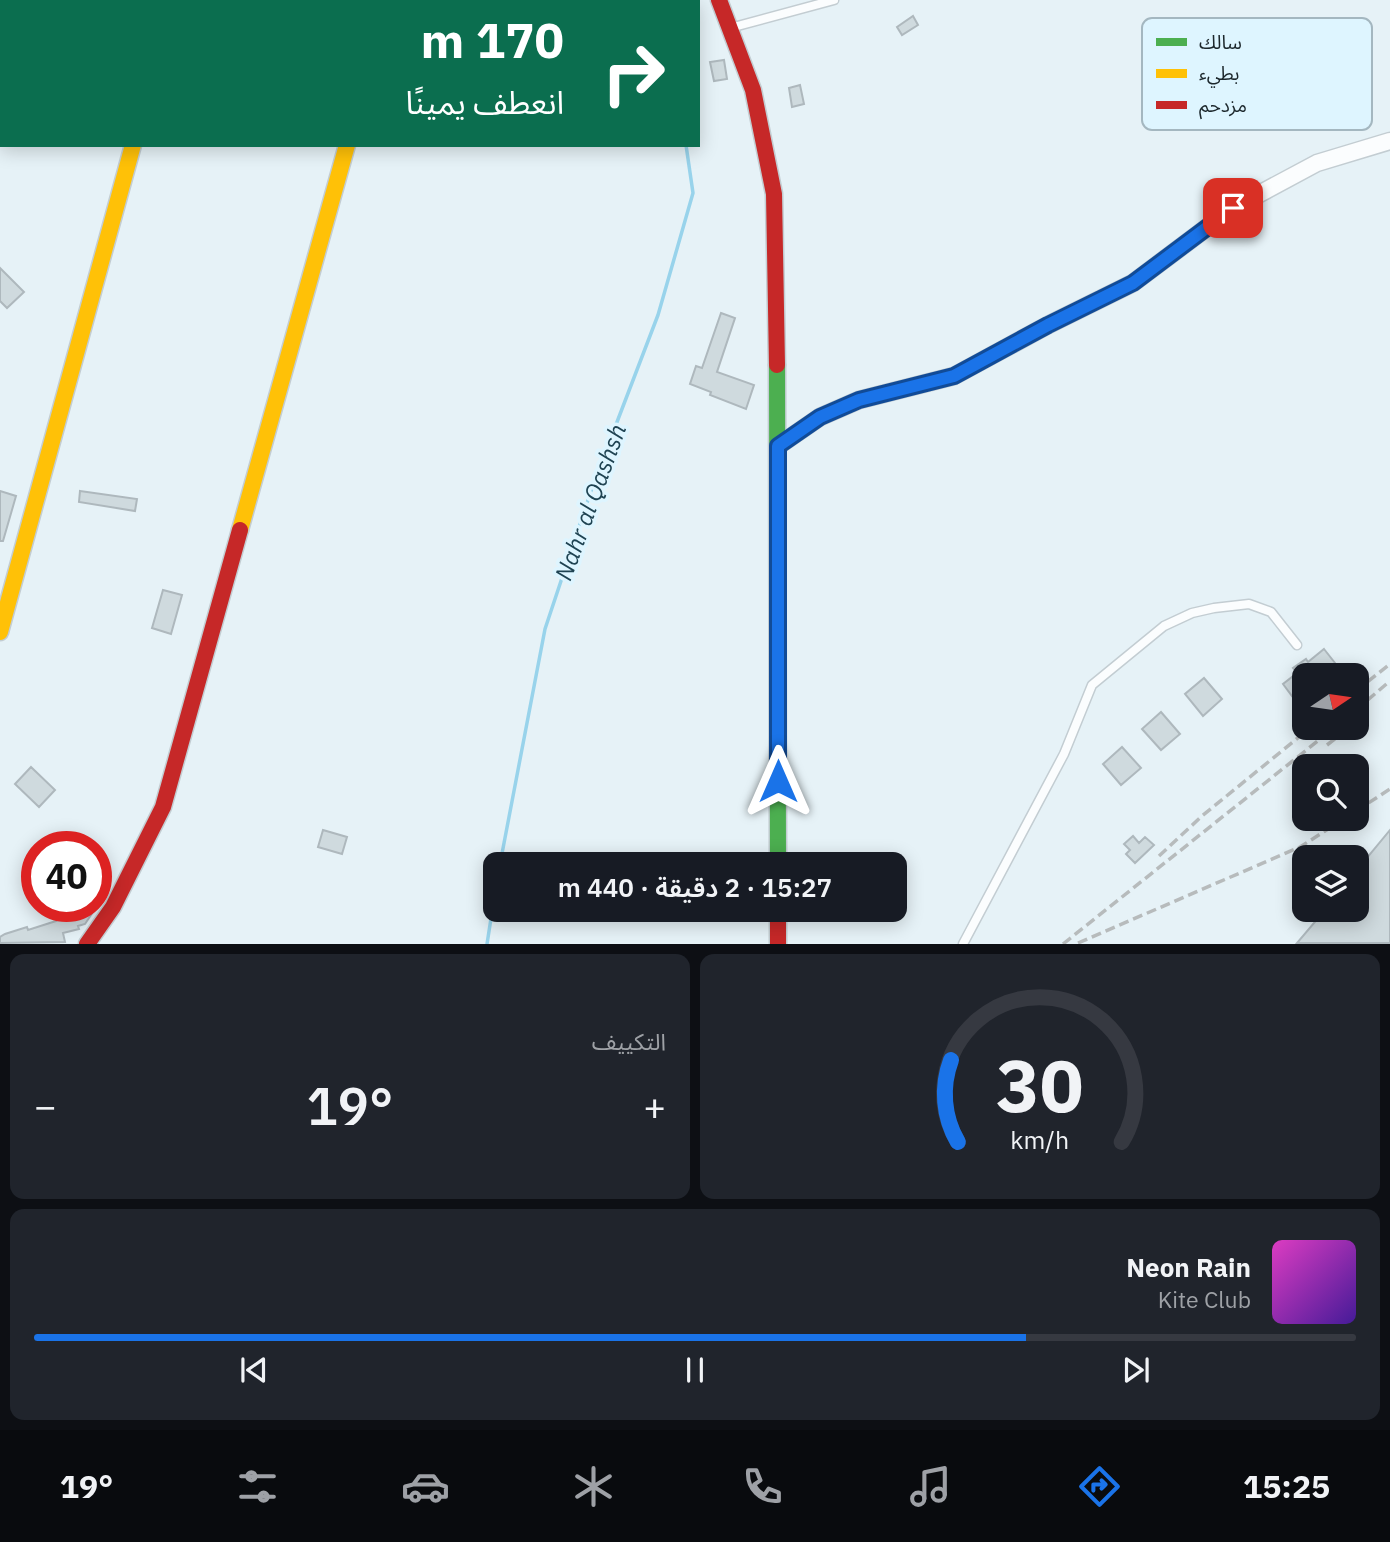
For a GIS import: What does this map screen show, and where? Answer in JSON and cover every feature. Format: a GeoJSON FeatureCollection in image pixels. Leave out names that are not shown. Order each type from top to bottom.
{"type":"FeatureCollection","features":[{"type":"Feature","properties":{"kind":"street"},"geometry":{"type":"LineString","coordinates":[[719,0],[753,90],[774,194],[778,446],[778,852]]}},
{"type":"Feature","properties":{"kind":"street"},"geometry":{"type":"LineString","coordinates":[[778,446],[820,417],[859,400],[954,376],[1133,283],[1233,208],[1317,163],[1390,141]]}},
{"type":"Feature","properties":{"kind":"street"},"geometry":{"type":"LineString","coordinates":[[0,632],[132,147]]}},
{"type":"Feature","properties":{"kind":"street"},"geometry":{"type":"LineString","coordinates":[[87,943],[113,907],[163,807],[346,147]]}},
{"type":"Feature","properties":{"kind":"street"},"geometry":{"type":"LineString","coordinates":[[778,922],[778,943]]}},
{"type":"Feature","properties":{"kind":"lane"},"geometry":{"type":"LineString","coordinates":[[730,28],[834,0]]}},
{"type":"Feature","properties":{"kind":"lane"},"geometry":{"type":"LineString","coordinates":[[964,943],[1064,754],[1092,685],[1164,626],[1192,613],[1214,608],[1249,604],[1270,612],[1297,645]]}},
{"type":"Feature","properties":{"kind":"building"},"geometry":{"type":"Polygon","coordinates":[[[913,16],[918,25],[902,35],[897,27],[913,16]]]}},
{"type":"Feature","properties":{"kind":"building"},"geometry":{"type":"Polygon","coordinates":[[[724,60],[727,79],[714,81],[710,62],[724,60]]]}},
{"type":"Feature","properties":{"kind":"building"},"geometry":{"type":"Polygon","coordinates":[[[800,85],[804,104],[792,107],[789,88],[800,85]]]}},
{"type":"Feature","properties":{"kind":"building"},"geometry":{"type":"Polygon","coordinates":[[[0,268],[24,292],[7,308],[0,301],[0,268]]]}},
{"type":"Feature","properties":{"kind":"building"},"geometry":{"type":"Polygon","coordinates":[[[721,313],[735,318],[717,372],[754,385],[746,409],[690,384],[696,366],[702,368],[721,313]]]}},
{"type":"Feature","properties":{"kind":"building"},"geometry":{"type":"Polygon","coordinates":[[[0,491],[16,496],[3,541],[0,541],[0,491]]]}},
{"type":"Feature","properties":{"kind":"building"},"geometry":{"type":"Polygon","coordinates":[[[80,491],[137,499],[135,511],[79,502],[80,491]]]}},
{"type":"Feature","properties":{"kind":"building"},"geometry":{"type":"Polygon","coordinates":[[[163,590],[182,595],[171,634],[152,628],[163,590]]]}},
{"type":"Feature","properties":{"kind":"building"},"geometry":{"type":"Polygon","coordinates":[[[1324,649],[1335,663],[1300,663],[1306,659],[1308,662],[1324,649]]]}},
{"type":"Feature","properties":{"kind":"building"},"geometry":{"type":"Polygon","coordinates":[[[1292,677],[1292,696],[1283,684],[1292,677]]]}},
{"type":"Feature","properties":{"kind":"building"},"geometry":{"type":"Polygon","coordinates":[[[1204,678],[1222,699],[1203,716],[1185,694],[1204,678]]]}},
{"type":"Feature","properties":{"kind":"building"},"geometry":{"type":"Polygon","coordinates":[[[1161,712],[1180,734],[1161,750],[1142,729],[1161,712]]]}},
{"type":"Feature","properties":{"kind":"building"},"geometry":{"type":"Polygon","coordinates":[[[1122,747],[1141,768],[1121,785],[1103,764],[1122,747]]]}},
{"type":"Feature","properties":{"kind":"building"},"geometry":{"type":"Polygon","coordinates":[[[31,767],[55,790],[39,807],[15,784],[31,767]]]}},
{"type":"Feature","properties":{"kind":"building"},"geometry":{"type":"Polygon","coordinates":[[[323,830],[347,837],[342,854],[318,847],[323,830]]]}},
{"type":"Feature","properties":{"kind":"building"},"geometry":{"type":"Polygon","coordinates":[[[1390,830],[1390,943],[1297,943],[1315,922],[1369,922],[1369,855],[1390,830]]]}},
{"type":"Feature","properties":{"kind":"building"},"geometry":{"type":"Polygon","coordinates":[[[1133,836],[1139,843],[1145,837],[1154,845],[1135,863],[1126,854],[1130,850],[1124,844],[1133,836]]]}},
{"type":"Feature","properties":{"kind":"building"},"geometry":{"type":"Polygon","coordinates":[[[53,922],[86,922],[78,926],[79,929],[63,933],[65,942],[0,943],[0,937],[5,934],[27,927],[28,930],[53,922]]]}},
{"type":"Feature","properties":{"kind":"waterway","name":"Nahr al Qashsh"},"geometry":{"type":"LineString","coordinates":[[502,852],[545,629],[594,482],[658,315],[693,193],[686,147]]}},
{"type":"Feature","properties":{"kind":"waterway","name":"Nahr al Qashsh"},"geometry":{"type":"LineString","coordinates":[[487,944],[490,922]]}},
{"type":"Feature","properties":{"kind":"railway"},"geometry":{"type":"LineString","coordinates":[[1369,681],[1390,664]]}},
{"type":"Feature","properties":{"kind":"railway"},"geometry":{"type":"LineString","coordinates":[[1369,699],[1390,681]]}},
{"type":"Feature","properties":{"kind":"railway"},"geometry":{"type":"LineString","coordinates":[[1159,856],[1202,816],[1295,740]]}},
{"type":"Feature","properties":{"kind":"railway"},"geometry":{"type":"LineString","coordinates":[[1063,944],[1319,740]]}},
{"type":"Feature","properties":{"kind":"railway"},"geometry":{"type":"LineString","coordinates":[[1327,745],[1333,740]]}},
{"type":"Feature","properties":{"kind":"railway"},"geometry":{"type":"LineString","coordinates":[[1369,803],[1390,789]]}},
{"type":"Feature","properties":{"kind":"railway"},"geometry":{"type":"LineString","coordinates":[[1078,943],[1300,847],[1325,831]]}},
{"type":"Feature","properties":{"kind":"traffic: fast"},"geometry":{"type":"LineString","coordinates":[[777,365],[778,852]]}},
{"type":"Feature","properties":{"kind":"traffic: slow"},"geometry":{"type":"LineString","coordinates":[[0,632],[132,147]]}},
{"type":"Feature","properties":{"kind":"traffic: slow"},"geometry":{"type":"LineString","coordinates":[[240,530],[346,147]]}},
{"type":"Feature","properties":{"kind":"traffic: jam"},"geometry":{"type":"LineString","coordinates":[[719,0],[753,90],[774,194],[777,365]]}},
{"type":"Feature","properties":{"kind":"traffic: jam"},"geometry":{"type":"LineString","coordinates":[[87,944],[113,907],[163,807],[240,530]]}},
{"type":"Feature","properties":{"kind":"traffic: jam"},"geometry":{"type":"LineString","coordinates":[[778,922],[778,944]]}},
{"type":"Feature","properties":{"kind":"route"},"geometry":{"type":"LineString","coordinates":[[778,781],[778,446],[820,417],[859,400],[954,376],[1133,283],[1233,208]]}}]}
